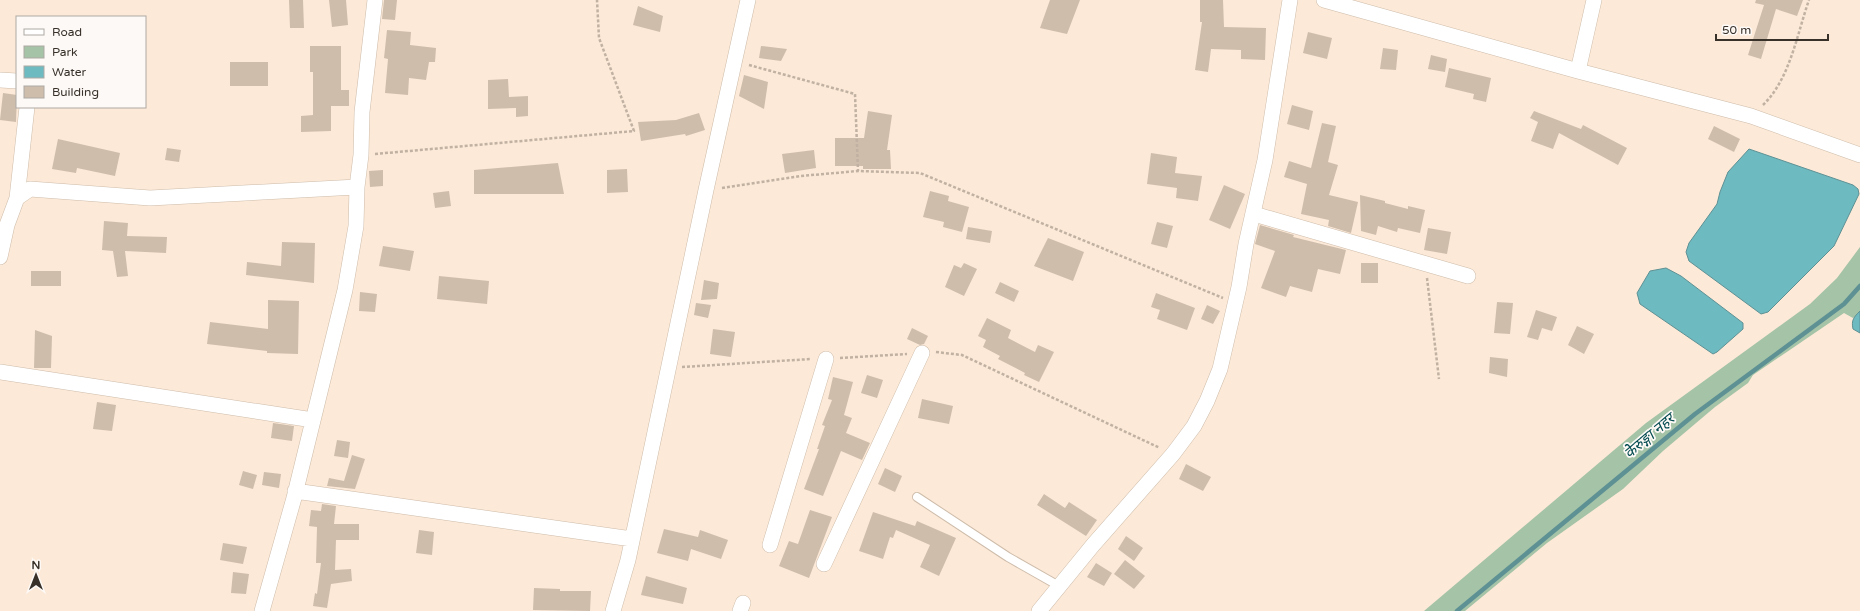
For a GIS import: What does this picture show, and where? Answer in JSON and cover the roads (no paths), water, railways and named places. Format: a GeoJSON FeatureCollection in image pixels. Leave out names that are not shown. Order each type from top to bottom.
{"type":"FeatureCollection","features":[{"type":"Feature","properties":{"kind":"street"},"geometry":{"type":"LineString","coordinates":[[262,611],[295,491],[345,290],[356,226],[357,187],[361,155],[362,112],[375,0]]}},
{"type":"Feature","properties":{"kind":"street"},"geometry":{"type":"LineString","coordinates":[[613,611],[628,560],[706,190],[748,0]]}},
{"type":"Feature","properties":{"kind":"street"},"geometry":{"type":"LineString","coordinates":[[1038,611],[1093,545],[1173,454],[1194,426],[1207,401],[1220,369],[1254,214],[1265,160],[1290,0]]}},
{"type":"Feature","properties":{"kind":"street"},"geometry":{"type":"LineString","coordinates":[[1324,0],[1578,71],[1751,116],[1860,155]]}},
{"type":"Feature","properties":{"kind":"street"},"geometry":{"type":"LineString","coordinates":[[1578,71],[1594,0]]}},
{"type":"Feature","properties":{"kind":"street"},"geometry":{"type":"LineString","coordinates":[[0,80],[16,81]]}},
{"type":"Feature","properties":{"kind":"street"},"geometry":{"type":"LineString","coordinates":[[0,257],[3,225],[17,198],[27,108]]}},
{"type":"Feature","properties":{"kind":"street"},"geometry":{"type":"LineString","coordinates":[[17,198],[30,189],[150,198],[357,187]]}},
{"type":"Feature","properties":{"kind":"street"},"geometry":{"type":"LineString","coordinates":[[1254,214],[1468,276]]}},
{"type":"Feature","properties":{"kind":"street"},"geometry":{"type":"LineString","coordinates":[[824,564],[922,353]]}},
{"type":"Feature","properties":{"kind":"street"},"geometry":{"type":"LineString","coordinates":[[770,545],[826,359]]}},
{"type":"Feature","properties":{"kind":"street"},"geometry":{"type":"LineString","coordinates":[[0,372],[313,420]]}},
{"type":"Feature","properties":{"kind":"street"},"geometry":{"type":"LineString","coordinates":[[295,491],[632,539]]}},
{"type":"Feature","properties":{"kind":"lane"},"geometry":{"type":"LineString","coordinates":[[917,497],[1008,557],[1059,586]]}},
{"type":"Feature","properties":{"kind":"water"},"geometry":{"type":"Polygon","coordinates":[[[1749,149],[1853,185],[1858,189],[1859,194],[1834,246],[1768,312],[1761,314],[1689,261],[1686,252],[1689,243],[1717,204],[1728,172],[1749,149]]]}},
{"type":"Feature","properties":{"kind":"water"},"geometry":{"type":"Polygon","coordinates":[[[1666,268],[1681,276],[1743,323],[1743,329],[1717,352],[1713,354],[1640,304],[1637,293],[1650,271],[1666,268]]]}},
{"type":"Feature","properties":{"kind":"water"},"geometry":{"type":"Polygon","coordinates":[[[1860,311],[1860,333],[1853,329],[1852,323],[1860,311]]]}},
{"type":"Feature","properties":{"kind":"waterway","name":"केेरुङ्गा नहर"},"geometry":{"type":"LineString","coordinates":[[1457,611],[1695,414],[1844,304],[1860,286]]}}]}
